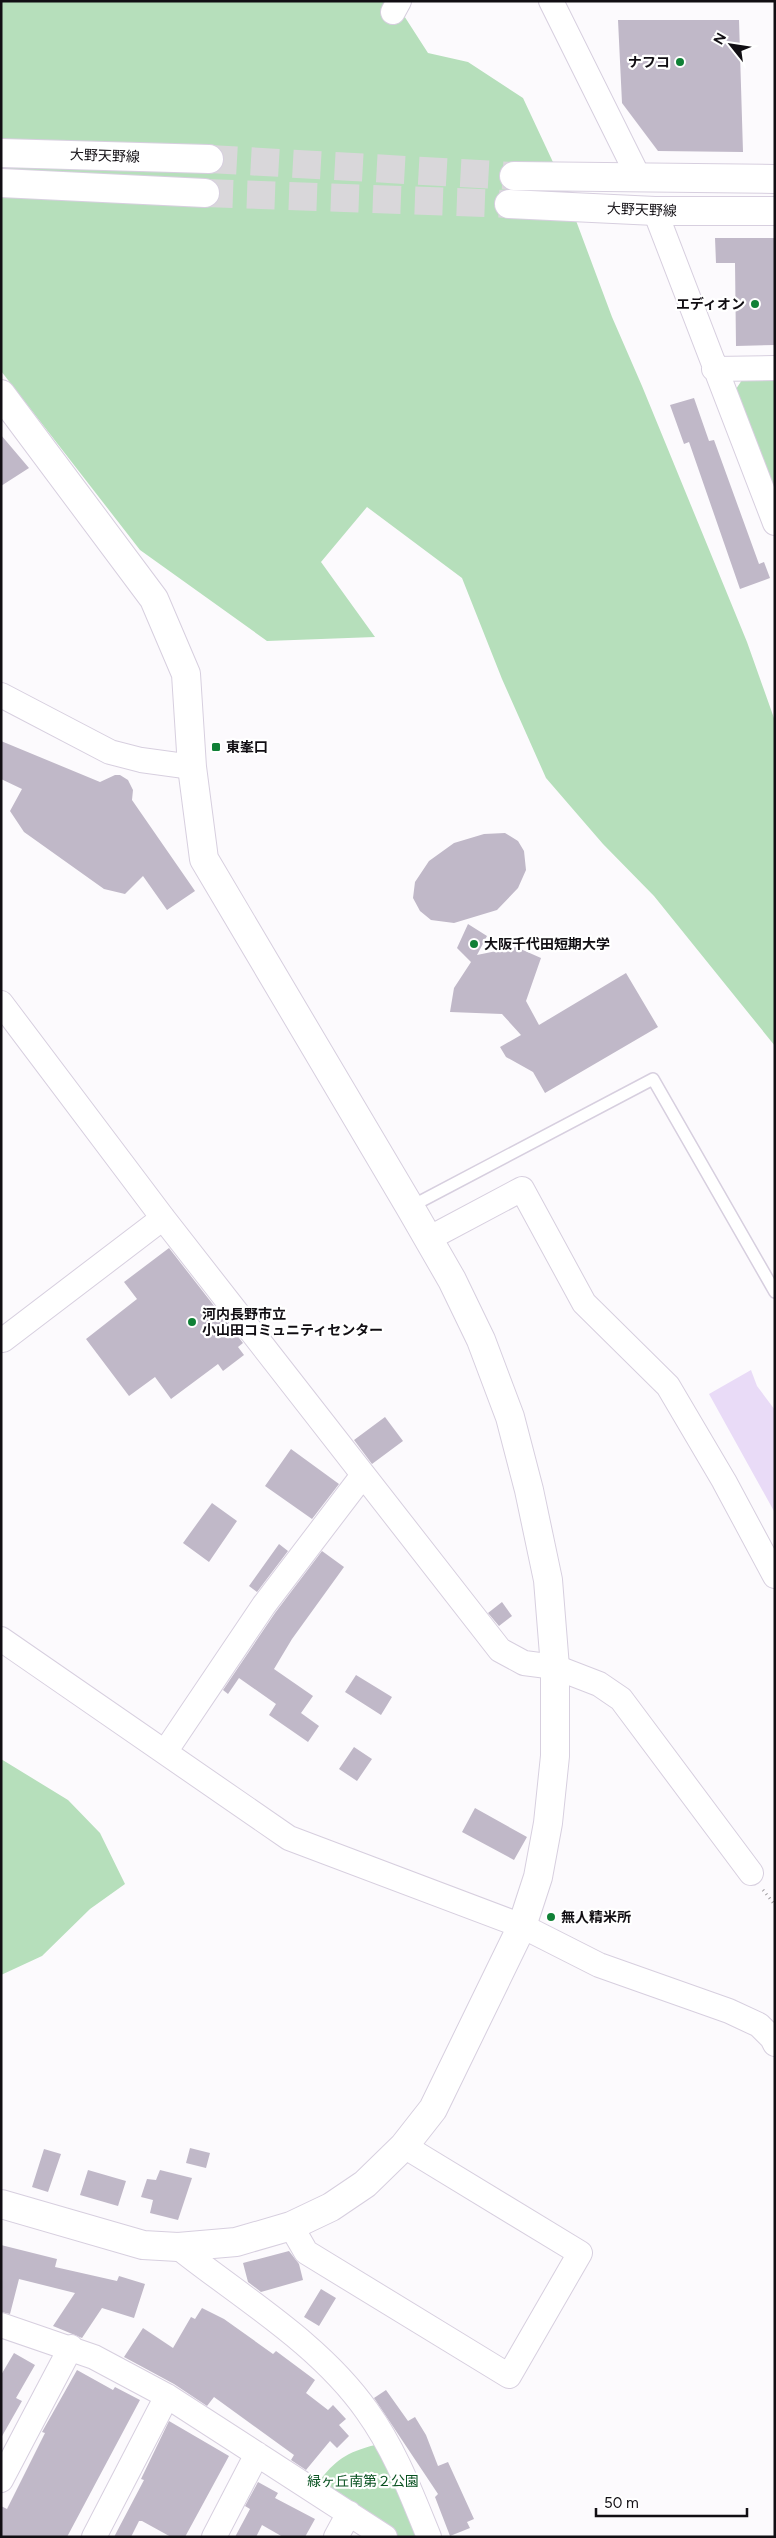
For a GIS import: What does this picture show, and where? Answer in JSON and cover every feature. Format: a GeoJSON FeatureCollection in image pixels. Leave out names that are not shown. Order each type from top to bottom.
{"type":"FeatureCollection","features":[{"type":"Feature","properties":{"kind":"street"},"geometry":{"type":"LineString","coordinates":[[551,1],[639,178]]}},
{"type":"Feature","properties":{"kind":"street","name":"大野天野線"},"geometry":{"type":"LineString","coordinates":[[1,152],[209,159]]}},
{"type":"Feature","properties":{"kind":"street"},"geometry":{"type":"LineString","coordinates":[[514,176],[775,179]]}},
{"type":"Feature","properties":{"kind":"street"},"geometry":{"type":"LineString","coordinates":[[1,183],[205,193]]}},
{"type":"Feature","properties":{"kind":"street","name":"大野天野線"},"geometry":{"type":"LineString","coordinates":[[509,204],[655,211],[775,211]]}},
{"type":"Feature","properties":{"kind":"street"},"geometry":{"type":"LineString","coordinates":[[655,211],[714,369],[775,523]]}},
{"type":"Feature","properties":{"kind":"street"},"geometry":{"type":"LineString","coordinates":[[714,369],[775,368]]}},
{"type":"Feature","properties":{"kind":"street"},"geometry":{"type":"LineString","coordinates":[[1,394],[154,599],[186,674],[192,767],[204,859],[410,1207],[481,1340],[510,1417],[529,1490],[548,1580],[555,1667],[556,1756],[548,1823],[538,1877],[522,1926],[433,2109],[404,2146],[365,2184],[331,2207],[291,2226],[236,2242],[178,2247],[143,2245],[1,2204]]}},
{"type":"Feature","properties":{"kind":"street"},"geometry":{"type":"LineString","coordinates":[[1,695],[110,752],[141,760],[192,767]]}},
{"type":"Feature","properties":{"kind":"street"},"geometry":{"type":"LineString","coordinates":[[1,1003],[163,1218],[500,1650],[524,1664],[555,1667],[599,1684],[621,1699],[752,1873]]}},
{"type":"Feature","properties":{"kind":"street"},"geometry":{"type":"LineString","coordinates":[[428,1239],[522,1189],[584,1303],[668,1386],[724,1481],[775,1576]]}},
{"type":"Feature","properties":{"kind":"street"},"geometry":{"type":"LineString","coordinates":[[2,1343],[163,1218]]}},
{"type":"Feature","properties":{"kind":"street"},"geometry":{"type":"LineString","coordinates":[[165,1752],[264,1605],[363,1475]]}},
{"type":"Feature","properties":{"kind":"street"},"geometry":{"type":"LineString","coordinates":[[1,1639],[290,1838],[522,1926],[598,1965],[729,2011],[759,2024],[775,2044]]}},
{"type":"Feature","properties":{"kind":"street"},"geometry":{"type":"LineString","coordinates":[[291,2226],[306,2252],[509,2376],[580,2253],[404,2146]]}},
{"type":"Feature","properties":{"kind":"street"},"geometry":{"type":"LineString","coordinates":[[178,2247],[327,2365],[367,2410],[398,2462],[429,2537]]}},
{"type":"Feature","properties":{"kind":"street"},"geometry":{"type":"LineString","coordinates":[[1,2325],[71,2347],[94,2357],[167,2396],[385,2537]]}},
{"type":"Feature","properties":{"kind":"street"},"geometry":{"type":"LineString","coordinates":[[1,2480],[71,2347]]}},
{"type":"Feature","properties":{"kind":"street"},"geometry":{"type":"LineString","coordinates":[[94,2537],[167,2396]]}},
{"type":"Feature","properties":{"kind":"street"},"geometry":{"type":"LineString","coordinates":[[214,2537],[257,2454]]}},
{"type":"Feature","properties":{"kind":"street"},"geometry":{"type":"LineString","coordinates":[[336,2537],[349,2513]]}},
{"type":"Feature","properties":{"kind":"lane"},"geometry":{"type":"LineString","coordinates":[[410,1207],[653,1079],[775,1292]]}},
{"type":"Feature","properties":{"kind":"green space"},"geometry":{"type":"Polygon","coordinates":[[[1,1],[383,1],[399,8],[428,53],[468,62],[523,98],[559,175],[612,317],[747,642],[775,721],[775,1046],[654,896],[603,844],[546,778],[502,679],[462,578],[367,507],[321,562],[375,637],[267,641],[140,550],[1,371],[1,1]]]}},
{"type":"Feature","properties":{"kind":"green space"},"geometry":{"type":"Polygon","coordinates":[[[744,377],[775,379],[775,497],[734,392],[744,377]]]}},
{"type":"Feature","properties":{"kind":"green space"},"geometry":{"type":"Polygon","coordinates":[[[1,1759],[68,1800],[100,1833],[125,1884],[90,1909],[42,1956],[1,1975],[1,1759]]]}},
{"type":"Feature","properties":{"kind":"green space","name":"緑ヶ丘南第２公園"},"geometry":{"type":"Polygon","coordinates":[[[375,2445],[394,2471],[420,2537],[394,2537],[318,2483],[330,2468],[342,2458],[375,2445]]]}},
{"type":"Feature","properties":{"kind":"shaded area"},"geometry":{"type":"Polygon","coordinates":[[[751,1370],[757,1386],[775,1410],[775,1513],[709,1394],[751,1370]]]}},
{"type":"Feature","properties":{"kind":"building","name":"ナフコ"},"geometry":{"type":"Polygon","coordinates":[[[618,20],[739,20],[743,152],[658,151],[622,103],[618,20]]]}},
{"type":"Feature","properties":{"kind":"building","name":"エディオン"},"geometry":{"type":"Polygon","coordinates":[[[715,238],[775,238],[775,345],[736,346],[735,263],[716,263],[715,238]]]}},
{"type":"Feature","properties":{"kind":"building"},"geometry":{"type":"Polygon","coordinates":[[[694,398],[709,441],[714,440],[759,564],[764,562],[770,578],[740,589],[689,442],[684,444],[670,405],[694,398]]]}},
{"type":"Feature","properties":{"kind":"building"},"geometry":{"type":"Polygon","coordinates":[[[1,435],[29,468],[1,486],[1,435]]]}},
{"type":"Feature","properties":{"kind":"building"},"geometry":{"type":"Polygon","coordinates":[[[1,741],[100,782],[115,775],[120,775],[128,780],[133,790],[132,800],[195,891],[167,910],[143,876],[125,894],[104,889],[24,832],[10,811],[22,789],[1,779],[1,741]]]}},
{"type":"Feature","properties":{"kind":"building"},"geometry":{"type":"Polygon","coordinates":[[[505,833],[518,841],[524,851],[526,870],[518,888],[497,910],[454,923],[431,920],[420,911],[413,898],[415,882],[429,861],[454,843],[484,834],[505,833]]]}},
{"type":"Feature","properties":{"kind":"building"},"geometry":{"type":"Polygon","coordinates":[[[468,924],[487,936],[477,955],[516,947],[541,958],[526,1001],[539,1025],[626,973],[658,1027],[545,1093],[533,1072],[506,1057],[500,1047],[521,1035],[502,1014],[450,1012],[454,988],[471,962],[457,948],[468,924]]]}},
{"type":"Feature","properties":{"kind":"building","name":"河内長野市立 小山田コミュニティセンター"},"geometry":{"type":"Polygon","coordinates":[[[169,1248],[243,1343],[238,1347],[244,1355],[223,1371],[218,1364],[171,1399],[155,1377],[129,1396],[86,1339],[137,1299],[124,1282],[169,1248]]]}},
{"type":"Feature","properties":{"kind":"building"},"geometry":{"type":"Polygon","coordinates":[[[385,1417],[403,1441],[372,1464],[354,1440],[385,1417]]]}},
{"type":"Feature","properties":{"kind":"building"},"geometry":{"type":"Polygon","coordinates":[[[291,1449],[339,1484],[312,1519],[265,1486],[291,1449]]]}},
{"type":"Feature","properties":{"kind":"building"},"geometry":{"type":"Polygon","coordinates":[[[212,1503],[237,1521],[209,1562],[183,1543],[212,1503]]]}},
{"type":"Feature","properties":{"kind":"building"},"geometry":{"type":"Polygon","coordinates":[[[279,1544],[288,1551],[257,1592],[249,1586],[279,1544]]]}},
{"type":"Feature","properties":{"kind":"building"},"geometry":{"type":"Polygon","coordinates":[[[322,1551],[344,1567],[292,1639],[274,1669],[313,1696],[301,1713],[319,1726],[308,1742],[269,1715],[276,1704],[239,1678],[228,1694],[223,1690],[275,1613],[322,1551]]]}},
{"type":"Feature","properties":{"kind":"building"},"geometry":{"type":"Polygon","coordinates":[[[502,1602],[512,1616],[499,1626],[488,1613],[502,1602]]]}},
{"type":"Feature","properties":{"kind":"building"},"geometry":{"type":"Polygon","coordinates":[[[356,1675],[392,1697],[381,1715],[345,1692],[356,1675]]]}},
{"type":"Feature","properties":{"kind":"building"},"geometry":{"type":"Polygon","coordinates":[[[354,1747],[372,1759],[357,1781],[339,1769],[354,1747]]]}},
{"type":"Feature","properties":{"kind":"building"},"geometry":{"type":"Polygon","coordinates":[[[475,1808],[527,1837],[514,1860],[462,1832],[475,1808]]]}},
{"type":"Feature","properties":{"kind":"building"},"geometry":{"type":"Polygon","coordinates":[[[190,2148],[210,2153],[206,2168],[186,2163],[190,2148]]]}},
{"type":"Feature","properties":{"kind":"building"},"geometry":{"type":"Polygon","coordinates":[[[44,2149],[61,2154],[48,2192],[32,2187],[44,2149]]]}},
{"type":"Feature","properties":{"kind":"building"},"geometry":{"type":"Polygon","coordinates":[[[88,2170],[126,2181],[118,2206],[80,2195],[88,2170]]]}},
{"type":"Feature","properties":{"kind":"building"},"geometry":{"type":"Polygon","coordinates":[[[160,2170],[192,2178],[178,2220],[150,2213],[153,2200],[141,2197],[147,2179],[156,2180],[160,2170]]]}},
{"type":"Feature","properties":{"kind":"building"},"geometry":{"type":"Polygon","coordinates":[[[1,2245],[57,2259],[55,2267],[117,2281],[119,2276],[145,2284],[134,2318],[102,2308],[82,2338],[53,2326],[75,2293],[19,2279],[10,2314],[1,2312],[1,2245]]]}},
{"type":"Feature","properties":{"kind":"building"},"geometry":{"type":"Polygon","coordinates":[[[289,2251],[299,2264],[303,2280],[261,2292],[248,2282],[243,2263],[289,2251]]]}},
{"type":"Feature","properties":{"kind":"building"},"geometry":{"type":"Polygon","coordinates":[[[321,2289],[336,2298],[319,2326],[304,2317],[321,2289]]]}},
{"type":"Feature","properties":{"kind":"building"},"geometry":{"type":"Polygon","coordinates":[[[202,2308],[224,2319],[273,2354],[276,2351],[315,2380],[306,2393],[328,2410],[333,2405],[346,2419],[339,2425],[349,2436],[337,2448],[330,2441],[306,2470],[291,2460],[294,2455],[214,2397],[207,2406],[174,2384],[124,2357],[143,2328],[173,2348],[191,2317],[195,2319],[202,2308]]]}},
{"type":"Feature","properties":{"kind":"building"},"geometry":{"type":"Polygon","coordinates":[[[14,2353],[35,2365],[16,2398],[22,2401],[1,2438],[1,2375],[14,2353]]]}},
{"type":"Feature","properties":{"kind":"building"},"geometry":{"type":"Polygon","coordinates":[[[77,2370],[113,2390],[115,2387],[140,2400],[67,2537],[1,2537],[1,2506],[7,2509],[45,2433],[42,2432],[77,2370]]]}},
{"type":"Feature","properties":{"kind":"building"},"geometry":{"type":"Polygon","coordinates":[[[386,2390],[408,2421],[415,2417],[426,2435],[438,2466],[448,2462],[474,2519],[467,2522],[470,2528],[450,2536],[435,2497],[438,2494],[374,2398],[386,2390]]]}},
{"type":"Feature","properties":{"kind":"building"},"geometry":{"type":"Polygon","coordinates":[[[169,2421],[229,2456],[185,2537],[171,2537],[139,2521],[131,2537],[114,2537],[144,2480],[141,2479],[169,2421]]]}},
{"type":"Feature","properties":{"kind":"building"},"geometry":{"type":"Polygon","coordinates":[[[258,2482],[278,2493],[275,2498],[315,2519],[305,2537],[283,2537],[262,2525],[256,2537],[235,2537],[250,2509],[245,2506],[258,2482]]]}},
{"type":"Feature","properties":{"kind":"tunnel"},"geometry":{"type":"LineString","coordinates":[[209,159],[514,176]]}},
{"type":"Feature","properties":{"kind":"tunnel"},"geometry":{"type":"LineString","coordinates":[[205,193],[509,204]]}},
{"type":"Feature","properties":{"kind":"place","name":"ナフコ"},"geometry":{"type":"Point","coordinates":[680,62]}},
{"type":"Feature","properties":{"kind":"place","name":"エディオン"},"geometry":{"type":"Point","coordinates":[755,304]}},
{"type":"Feature","properties":{"kind":"place","name":"東峯口"},"geometry":{"type":"Point","coordinates":[216,747]}},
{"type":"Feature","properties":{"kind":"place","name":"大阪千代田短期大学"},"geometry":{"type":"Point","coordinates":[474,944]}},
{"type":"Feature","properties":{"kind":"place","name":"河内長野市立 小山田コミュニティセンター"},"geometry":{"type":"Point","coordinates":[192,1322]}},
{"type":"Feature","properties":{"kind":"place","name":"無人精米所"},"geometry":{"type":"Point","coordinates":[551,1917]}}]}
